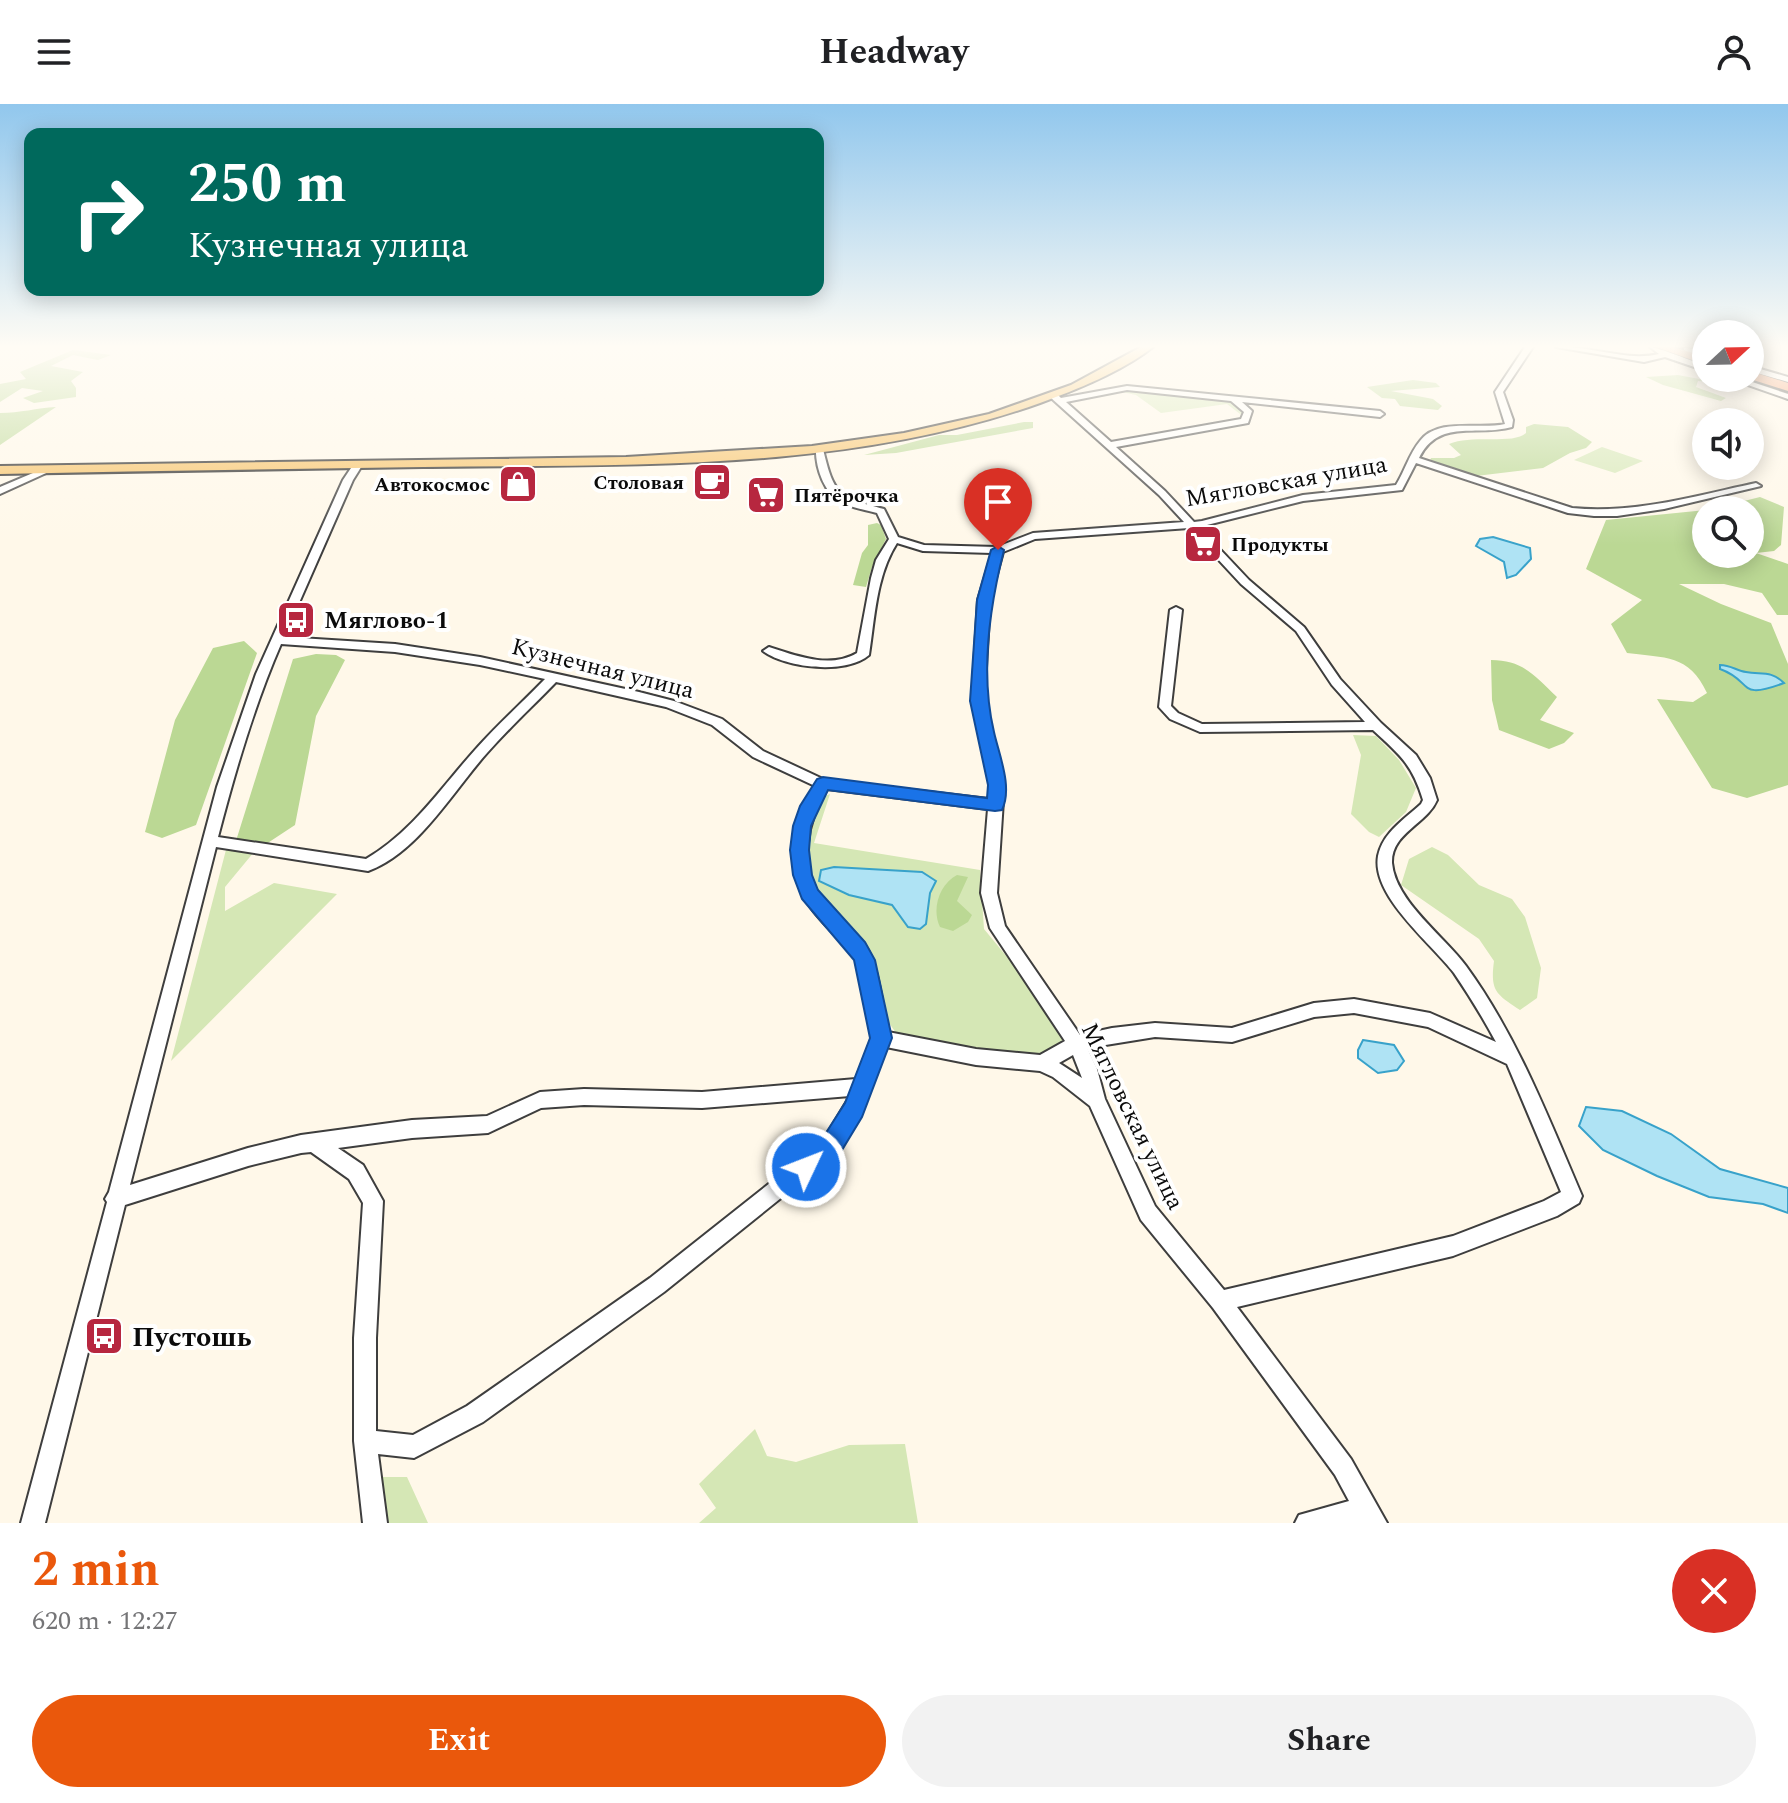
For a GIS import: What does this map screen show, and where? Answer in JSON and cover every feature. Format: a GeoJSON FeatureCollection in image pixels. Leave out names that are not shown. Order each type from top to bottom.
{"type":"FeatureCollection","features":[{"type":"Feature","properties":{"kind":"main road"},"geometry":{"type":"LineString","coordinates":[[0,470],[664,459],[819,449],[945,427],[998,413]]}},
{"type":"Feature","properties":{"kind":"street"},"geometry":{"type":"LineString","coordinates":[[1074,413],[1218,549],[1245,582],[1300,629],[1336,682],[1376,726],[1411,758],[1423,778],[1430,800],[1427,807],[1390,841],[1385,861],[1387,871],[1410,911],[1470,983],[1499,1028],[1572,1196],[1550,1209],[1453,1246],[1220,1301]]}},
{"type":"Feature","properties":{"kind":"street"},"geometry":{"type":"LineString","coordinates":[[1110,445],[1245,421],[1247,413]]}},
{"type":"Feature","properties":{"kind":"street"},"geometry":{"type":"LineString","coordinates":[[1372,413],[1380,414]]}},
{"type":"Feature","properties":{"kind":"street"},"geometry":{"type":"LineString","coordinates":[[1507,413],[1509,425],[1497,430],[1441,431],[1428,436],[1414,459],[1571,511],[1598,515],[1627,513],[1756,486]]}},
{"type":"Feature","properties":{"kind":"street"},"geometry":{"type":"LineString","coordinates":[[819,449],[829,486],[848,502],[881,511],[894,539]]}},
{"type":"Feature","properties":{"kind":"street","name":"Мягловская улица"},"geometry":{"type":"LineString","coordinates":[[1371,1516],[1343,1467],[1220,1301],[1148,1213],[1096,1100],[1088,1069],[1076,1043],[998,928],[991,911],[989,893],[997,785],[978,701],[984,600],[998,550],[1020,541],[1053,534],[1191,524],[1303,498],[1399,488],[1414,459]]}},
{"type":"Feature","properties":{"kind":"street"},"geometry":{"type":"LineString","coordinates":[[33,1523],[209,841],[245,725],[278,640],[348,480],[358,464]]}},
{"type":"Feature","properties":{"kind":"street"},"geometry":{"type":"LineString","coordinates":[[0,491],[50,469]]}},
{"type":"Feature","properties":{"kind":"street"},"geometry":{"type":"LineString","coordinates":[[894,539],[932,549],[998,550]]}},
{"type":"Feature","properties":{"kind":"street"},"geometry":{"type":"LineString","coordinates":[[769,651],[790,658],[834,663],[850,662],[863,655],[878,569],[894,539]]}},
{"type":"Feature","properties":{"kind":"street"},"geometry":{"type":"LineString","coordinates":[[1176,610],[1165,707],[1187,724],[1200,728],[1253,729],[1376,726]]}},
{"type":"Feature","properties":{"kind":"street","name":"Кузнечная улица"},"geometry":{"type":"LineString","coordinates":[[278,640],[395,648],[480,661],[554,677],[670,704],[702,715],[717,722],[758,754],[823,784],[995,805]]}},
{"type":"Feature","properties":{"kind":"street"},"geometry":{"type":"LineString","coordinates":[[209,841],[368,865],[387,856],[554,677]]}},
{"type":"Feature","properties":{"kind":"street"},"geometry":{"type":"LineString","coordinates":[[365,1441],[414,1447],[475,1414],[657,1285],[830,1147],[854,1109],[881,1038],[864,960],[858,948],[815,902],[803,875],[800,850],[802,826],[809,806],[823,784]]}},
{"type":"Feature","properties":{"kind":"street"},"geometry":{"type":"LineString","coordinates":[[1041,1063],[1076,1043],[1155,1030],[1232,1035],[1314,1010],[1354,1006],[1430,1020],[1512,1058]]}},
{"type":"Feature","properties":{"kind":"street"},"geometry":{"type":"LineString","coordinates":[[881,1038],[976,1057],[1041,1063],[1059,1071],[1096,1100]]}},
{"type":"Feature","properties":{"kind":"street"},"geometry":{"type":"LineString","coordinates":[[115,1199],[248,1157],[314,1143],[412,1129],[488,1124],[540,1100],[584,1097],[702,1100],[863,1087]]}},
{"type":"Feature","properties":{"kind":"street"},"geometry":{"type":"LineString","coordinates":[[314,1143],[356,1172],[373,1201],[365,1338],[365,1441],[375,1523]]}},
{"type":"Feature","properties":{"kind":"street"},"geometry":{"type":"LineString","coordinates":[[1307,1523],[1371,1516]]}},
{"type":"Feature","properties":{"kind":"green space"},"geometry":{"type":"Polygon","coordinates":[[[0,413],[47,413],[0,445],[0,413]]]}},
{"type":"Feature","properties":{"kind":"green space"},"geometry":{"type":"Polygon","coordinates":[[[1033,422],[1033,428],[896,453],[864,455],[939,435],[957,435],[1033,422]]]}},
{"type":"Feature","properties":{"kind":"green space"},"geometry":{"type":"Polygon","coordinates":[[[1534,424],[1568,427],[1592,442],[1586,448],[1543,468],[1476,476],[1430,461],[1431,458],[1461,455],[1449,444],[1520,437],[1526,433],[1526,427],[1534,424]]]}},
{"type":"Feature","properties":{"kind":"green space"},"geometry":{"type":"Polygon","coordinates":[[[1602,447],[1643,461],[1615,473],[1574,460],[1602,447]]]}},
{"type":"Feature","properties":{"kind":"green space"},"geometry":{"type":"Polygon","coordinates":[[[1764,499],[1784,507],[1781,545],[1774,551],[1764,552],[1764,499]]]}},
{"type":"Feature","properties":{"kind":"green space"},"geometry":{"type":"Polygon","coordinates":[[[1692,511],[1692,568],[1764,568],[1764,556],[1788,564],[1788,615],[1777,615],[1762,593],[1724,584],[1679,584],[1771,623],[1788,664],[1788,785],[1747,798],[1712,788],[1657,699],[1693,702],[1707,693],[1700,680],[1674,660],[1627,653],[1611,624],[1642,600],[1586,569],[1606,520],[1692,511]]]}},
{"type":"Feature","properties":{"kind":"green space"},"geometry":{"type":"Polygon","coordinates":[[[868,525],[881,525],[886,539],[866,587],[853,585],[862,553],[868,545],[868,525]]]}},
{"type":"Feature","properties":{"kind":"green space"},"geometry":{"type":"Polygon","coordinates":[[[244,641],[257,653],[196,825],[162,838],[145,832],[175,720],[213,648],[244,641]]]}},
{"type":"Feature","properties":{"kind":"green space"},"geometry":{"type":"Polygon","coordinates":[[[316,654],[336,655],[345,660],[316,716],[295,825],[254,852],[235,844],[293,659],[316,654]]]}},
{"type":"Feature","properties":{"kind":"green space"},"geometry":{"type":"Polygon","coordinates":[[[1491,660],[1520,666],[1557,697],[1540,720],[1574,733],[1564,743],[1549,749],[1499,730],[1492,700],[1491,660]]]}},
{"type":"Feature","properties":{"kind":"green space"},"geometry":{"type":"Polygon","coordinates":[[[1353,735],[1376,736],[1399,760],[1416,788],[1406,812],[1379,837],[1369,832],[1351,814],[1361,755],[1353,735]]]}},
{"type":"Feature","properties":{"kind":"green space"},"geometry":{"type":"Polygon","coordinates":[[[830,794],[814,843],[980,870],[984,929],[1026,980],[1063,1036],[1060,1049],[1020,1056],[999,1055],[896,1033],[885,1017],[879,994],[807,878],[806,829],[820,798],[830,794]]]}},
{"type":"Feature","properties":{"kind":"green space"},"geometry":{"type":"Polygon","coordinates":[[[227,846],[254,852],[225,887],[225,911],[274,883],[337,894],[171,1061],[227,846]]]}},
{"type":"Feature","properties":{"kind":"green space"},"geometry":{"type":"Polygon","coordinates":[[[1432,847],[1448,855],[1479,885],[1512,899],[1525,917],[1541,968],[1537,998],[1520,1010],[1496,991],[1494,961],[1479,939],[1401,885],[1409,859],[1432,847]]]}},
{"type":"Feature","properties":{"kind":"green space"},"geometry":{"type":"Polygon","coordinates":[[[957,875],[968,877],[957,901],[972,915],[968,922],[953,931],[940,927],[936,912],[942,890],[957,875]]]}},
{"type":"Feature","properties":{"kind":"green space"},"geometry":{"type":"Polygon","coordinates":[[[755,1429],[767,1456],[796,1462],[849,1445],[905,1444],[918,1523],[699,1523],[716,1508],[699,1484],[755,1429]]]}},
{"type":"Feature","properties":{"kind":"green space"},"geometry":{"type":"Polygon","coordinates":[[[376,1477],[407,1477],[428,1523],[382,1523],[376,1477]]]}},
{"type":"Feature","properties":{"kind":"water"},"geometry":{"type":"Polygon","coordinates":[[[1493,537],[1530,548],[1531,559],[1516,575],[1507,578],[1504,562],[1476,546],[1480,539],[1493,537]]]}},
{"type":"Feature","properties":{"kind":"water"},"geometry":{"type":"Polygon","coordinates":[[[1720,665],[1770,675],[1784,683],[1752,690],[1720,669],[1720,665]]]}},
{"type":"Feature","properties":{"kind":"water"},"geometry":{"type":"Polygon","coordinates":[[[834,867],[922,872],[936,881],[930,893],[926,924],[920,929],[908,927],[892,905],[849,895],[819,881],[821,870],[834,867]]]}},
{"type":"Feature","properties":{"kind":"water"},"geometry":{"type":"Polygon","coordinates":[[[1363,1040],[1394,1045],[1404,1061],[1397,1070],[1378,1073],[1358,1058],[1363,1040]]]}},
{"type":"Feature","properties":{"kind":"water"},"geometry":{"type":"Polygon","coordinates":[[[1586,1107],[1622,1111],[1671,1134],[1720,1169],[1788,1188],[1788,1213],[1763,1204],[1709,1197],[1603,1150],[1579,1126],[1586,1107]]]}},
{"type":"Feature","properties":{"kind":"place","name":"Столовая"},"geometry":{"type":"Point","coordinates":[712,482]}},
{"type":"Feature","properties":{"kind":"place","name":"Автокосмос"},"geometry":{"type":"Point","coordinates":[518,484]}},
{"type":"Feature","properties":{"kind":"place","name":"Пятёрочка"},"geometry":{"type":"Point","coordinates":[766,495]}},
{"type":"Feature","properties":{"kind":"place","name":"Продукты"},"geometry":{"type":"Point","coordinates":[1203,544]}},
{"type":"Feature","properties":{"kind":"place","name":"Мяглово-1"},"geometry":{"type":"Point","coordinates":[296,620]}},
{"type":"Feature","properties":{"kind":"place","name":"Пустошь"},"geometry":{"type":"Point","coordinates":[104,1336]}},
{"type":"Feature","properties":{"kind":"route"},"geometry":{"type":"LineString","coordinates":[[806,1167],[830,1147],[854,1109],[874,1064],[881,1038],[878,1011],[864,960],[858,948],[809,893],[800,850],[802,826],[809,806],[823,784],[995,805],[997,785],[978,701],[984,600],[998,550]]}}]}
